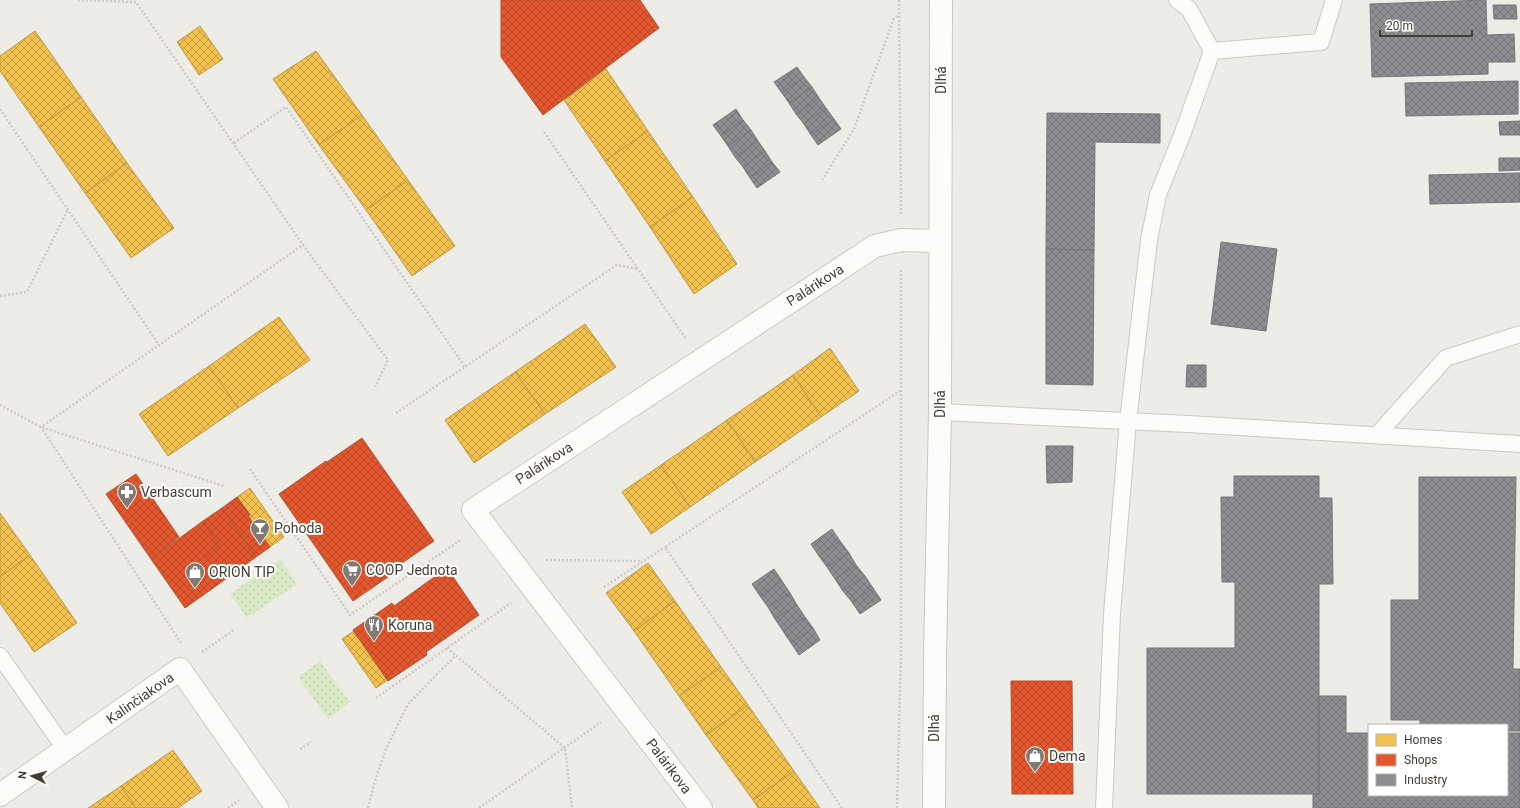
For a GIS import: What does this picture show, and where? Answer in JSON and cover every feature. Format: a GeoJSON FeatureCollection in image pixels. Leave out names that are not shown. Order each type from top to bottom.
{"type":"FeatureCollection","features":[{"type":"Feature","properties":{"kind":"street","name":"Dlhá"},"geometry":{"type":"LineString","coordinates":[[934,808],[935,648],[940,412],[941,0]]}},
{"type":"Feature","properties":{"kind":"street","name":"Palárikova"},"geometry":{"type":"LineString","coordinates":[[701,808],[473,510],[875,246],[901,240],[940,241]]}},
{"type":"Feature","properties":{"kind":"street","name":"Kalinčiakova"},"geometry":{"type":"LineString","coordinates":[[0,795],[66,750],[186,664],[277,808]]}},
{"type":"Feature","properties":{"kind":"lane"},"geometry":{"type":"LineString","coordinates":[[1104,808],[1112,614],[1128,421],[1149,240],[1158,195],[1182,135],[1212,51],[1189,9],[1177,0]]}},
{"type":"Feature","properties":{"kind":"lane"},"geometry":{"type":"LineString","coordinates":[[1212,51],[1321,42],[1334,0]]}},
{"type":"Feature","properties":{"kind":"lane"},"geometry":{"type":"LineString","coordinates":[[1377,435],[1446,358],[1520,334]]}},
{"type":"Feature","properties":{"kind":"lane"},"geometry":{"type":"LineString","coordinates":[[940,412],[1128,421],[1520,444]]}},
{"type":"Feature","properties":{"kind":"lane"},"geometry":{"type":"LineString","coordinates":[[0,656],[66,750]]}},
{"type":"Feature","properties":{"kind":"path"},"geometry":{"type":"LineString","coordinates":[[78,0],[136,2],[303,245],[388,360],[375,387]]}},
{"type":"Feature","properties":{"kind":"path"},"geometry":{"type":"LineString","coordinates":[[897,808],[901,653],[901,240],[899,0]]}},
{"type":"Feature","properties":{"kind":"path"},"geometry":{"type":"LineString","coordinates":[[822,180],[854,129],[894,18],[899,14]]}},
{"type":"Feature","properties":{"kind":"path"},"geometry":{"type":"LineString","coordinates":[[234,143],[286,107],[466,367]]}},
{"type":"Feature","properties":{"kind":"path"},"geometry":{"type":"LineString","coordinates":[[0,109],[159,345]]}},
{"type":"Feature","properties":{"kind":"path"},"geometry":{"type":"LineString","coordinates":[[544,132],[701,361]]}},
{"type":"Feature","properties":{"kind":"path"},"geometry":{"type":"LineString","coordinates":[[0,296],[27,292],[68,209]]}},
{"type":"Feature","properties":{"kind":"path"},"geometry":{"type":"LineString","coordinates":[[41,427],[303,245]]}},
{"type":"Feature","properties":{"kind":"path"},"geometry":{"type":"LineString","coordinates":[[396,414],[617,265],[638,269]]}},
{"type":"Feature","properties":{"kind":"path"},"geometry":{"type":"LineString","coordinates":[[604,587],[900,390]]}},
{"type":"Feature","properties":{"kind":"path"},"geometry":{"type":"LineString","coordinates":[[0,405],[41,427],[224,486]]}},
{"type":"Feature","properties":{"kind":"path"},"geometry":{"type":"LineString","coordinates":[[41,427],[186,664],[234,630]]}},
{"type":"Feature","properties":{"kind":"path"},"geometry":{"type":"LineString","coordinates":[[250,469],[350,615],[483,524]]}},
{"type":"Feature","properties":{"kind":"path"},"geometry":{"type":"LineString","coordinates":[[665,547],[842,808]]}},
{"type":"Feature","properties":{"kind":"path"},"geometry":{"type":"LineString","coordinates":[[511,560],[641,562]]}},
{"type":"Feature","properties":{"kind":"path"},"geometry":{"type":"LineString","coordinates":[[376,698],[533,588]]}},
{"type":"Feature","properties":{"kind":"path"},"geometry":{"type":"LineString","coordinates":[[447,648],[565,748],[572,808]]}},
{"type":"Feature","properties":{"kind":"path"},"geometry":{"type":"LineString","coordinates":[[368,808],[374,784],[386,749],[408,704],[456,655]]}},
{"type":"Feature","properties":{"kind":"path"},"geometry":{"type":"LineString","coordinates":[[479,808],[623,706]]}},
{"type":"Feature","properties":{"kind":"path"},"geometry":{"type":"LineString","coordinates":[[300,749],[311,742]]}},
{"type":"Feature","properties":{"kind":"green space"},"geometry":{"type":"Polygon","coordinates":[[[280,559],[297,584],[247,618],[230,594],[280,559]]]}},
{"type":"Feature","properties":{"kind":"green space"},"geometry":{"type":"Polygon","coordinates":[[[320,661],[350,702],[328,719],[298,677],[320,661]]]}},
{"type":"Feature","properties":{"kind":"building: Homes"},"geometry":{"type":"Polygon","coordinates":[[[200,26],[223,59],[199,75],[177,42],[200,26]]]}},
{"type":"Feature","properties":{"kind":"building: Homes"},"geometry":{"type":"Polygon","coordinates":[[[35,31],[81,97],[39,127],[0,71],[0,56],[35,31]]]}},
{"type":"Feature","properties":{"kind":"building: Homes"},"geometry":{"type":"Polygon","coordinates":[[[316,51],[362,115],[319,145],[273,79],[316,51]]]}},
{"type":"Feature","properties":{"kind":"building: Homes"},"geometry":{"type":"Polygon","coordinates":[[[606,69],[648,131],[605,161],[564,100],[606,69]]]}},
{"type":"Feature","properties":{"kind":"building: Homes"},"geometry":{"type":"Polygon","coordinates":[[[81,97],[127,163],[85,193],[39,127],[81,97]]]}},
{"type":"Feature","properties":{"kind":"building: Homes"},"geometry":{"type":"Polygon","coordinates":[[[362,115],[408,180],[366,210],[319,145],[362,115]]]}},
{"type":"Feature","properties":{"kind":"building: Homes"},"geometry":{"type":"Polygon","coordinates":[[[648,131],[693,197],[650,227],[605,161],[648,131]]]}},
{"type":"Feature","properties":{"kind":"building: Homes"},"geometry":{"type":"Polygon","coordinates":[[[127,163],[174,228],[131,258],[85,193],[127,163]]]}},
{"type":"Feature","properties":{"kind":"building: Homes"},"geometry":{"type":"Polygon","coordinates":[[[408,180],[455,246],[412,276],[366,210],[408,180]]]}},
{"type":"Feature","properties":{"kind":"building: Homes"},"geometry":{"type":"Polygon","coordinates":[[[693,197],[737,264],[694,294],[650,227],[693,197]]]}},
{"type":"Feature","properties":{"kind":"building: Homes"},"geometry":{"type":"Polygon","coordinates":[[[279,317],[310,360],[238,408],[209,366],[279,317]]]}},
{"type":"Feature","properties":{"kind":"building: Homes"},"geometry":{"type":"Polygon","coordinates":[[[585,324],[616,367],[545,414],[515,372],[585,324]]]}},
{"type":"Feature","properties":{"kind":"building: Homes"},"geometry":{"type":"Polygon","coordinates":[[[830,348],[859,391],[821,417],[793,375],[830,348]]]}},
{"type":"Feature","properties":{"kind":"building: Homes"},"geometry":{"type":"Polygon","coordinates":[[[209,366],[238,408],[168,456],[139,414],[209,366]]]}},
{"type":"Feature","properties":{"kind":"building: Homes"},"geometry":{"type":"Polygon","coordinates":[[[515,372],[545,414],[474,463],[445,420],[515,372]]]}},
{"type":"Feature","properties":{"kind":"building: Homes"},"geometry":{"type":"Polygon","coordinates":[[[793,375],[821,417],[755,462],[727,420],[793,375]]]}},
{"type":"Feature","properties":{"kind":"building: Homes"},"geometry":{"type":"Polygon","coordinates":[[[727,420],[755,462],[690,507],[661,465],[727,420]]]}},
{"type":"Feature","properties":{"kind":"building: Homes"},"geometry":{"type":"Polygon","coordinates":[[[661,465],[690,507],[651,534],[622,492],[661,465]]]}},
{"type":"Feature","properties":{"kind":"building: Homes"},"geometry":{"type":"Polygon","coordinates":[[[250,488],[284,537],[270,547],[248,516],[250,515],[237,497],[250,488]]]}},
{"type":"Feature","properties":{"kind":"building: Homes"},"geometry":{"type":"Polygon","coordinates":[[[0,513],[30,555],[0,577],[0,513]]]}},
{"type":"Feature","properties":{"kind":"building: Homes"},"geometry":{"type":"Polygon","coordinates":[[[30,555],[77,623],[34,652],[0,603],[0,577],[30,555]]]}},
{"type":"Feature","properties":{"kind":"building: Homes"},"geometry":{"type":"Polygon","coordinates":[[[648,563],[675,601],[634,631],[606,593],[648,563]]]}},
{"type":"Feature","properties":{"kind":"building: Homes"},"geometry":{"type":"Polygon","coordinates":[[[675,601],[721,667],[679,696],[634,631],[675,601]]]}},
{"type":"Feature","properties":{"kind":"building: Homes"},"geometry":{"type":"Polygon","coordinates":[[[354,631],[388,680],[376,688],[342,639],[354,631]]]}},
{"type":"Feature","properties":{"kind":"building: Homes"},"geometry":{"type":"Polygon","coordinates":[[[721,667],[748,705],[706,735],[679,696],[721,667]]]}},
{"type":"Feature","properties":{"kind":"building: Homes"},"geometry":{"type":"Polygon","coordinates":[[[748,705],[794,771],[753,800],[706,735],[748,705]]]}},
{"type":"Feature","properties":{"kind":"building: Homes"},"geometry":{"type":"Polygon","coordinates":[[[173,750],[202,791],[178,808],[136,808],[121,786],[173,750]]]}},
{"type":"Feature","properties":{"kind":"building: Homes"},"geometry":{"type":"Polygon","coordinates":[[[794,771],[820,808],[758,808],[753,800],[794,771]]]}},
{"type":"Feature","properties":{"kind":"building: Homes"},"geometry":{"type":"Polygon","coordinates":[[[121,786],[136,808],[88,808],[121,786]]]}},
{"type":"Feature","properties":{"kind":"building: Shops"},"geometry":{"type":"Polygon","coordinates":[[[501,0],[640,0],[659,28],[543,115],[501,57],[501,0]]]}},
{"type":"Feature","properties":{"kind":"building: Shops"},"geometry":{"type":"Polygon","coordinates":[[[362,438],[434,541],[399,565],[401,568],[353,601],[279,494],[362,438]]]}},
{"type":"Feature","properties":{"kind":"building: Shops"},"geometry":{"type":"Polygon","coordinates":[[[136,474],[179,537],[151,559],[106,494],[136,474]]]}},
{"type":"Feature","properties":{"kind":"building: Shops"},"geometry":{"type":"Polygon","coordinates":[[[237,497],[250,515],[248,516],[270,547],[256,557],[222,508],[237,497]]]}},
{"type":"Feature","properties":{"kind":"building: Shops"},"geometry":{"type":"Polygon","coordinates":[[[222,508],[256,557],[216,586],[198,561],[220,546],[203,521],[222,508]]]}},
{"type":"Feature","properties":{"kind":"building: Shops"},"geometry":{"type":"Polygon","coordinates":[[[203,521],[220,546],[198,561],[216,586],[185,608],[151,559],[203,521]]]}},
{"type":"Feature","properties":{"kind":"building: Shops"},"geometry":{"type":"Polygon","coordinates":[[[447,568],[479,615],[426,652],[427,655],[388,681],[353,630],[392,603],[394,606],[447,568]]]}},
{"type":"Feature","properties":{"kind":"building: Shops"},"geometry":{"type":"Polygon","coordinates":[[[1011,681],[1072,681],[1073,794],[1012,794],[1011,681]]]}},
{"type":"Feature","properties":{"kind":"building: Industry"},"geometry":{"type":"Polygon","coordinates":[[[1486,0],[1487,35],[1514,34],[1515,62],[1488,62],[1488,74],[1372,77],[1370,4],[1486,0]]]}},
{"type":"Feature","properties":{"kind":"building: Industry"},"geometry":{"type":"Polygon","coordinates":[[[1493,5],[1516,5],[1517,19],[1494,19],[1493,5]]]}},
{"type":"Feature","properties":{"kind":"building: Industry"},"geometry":{"type":"Polygon","coordinates":[[[797,67],[804,77],[782,93],[774,82],[797,67]]]}},
{"type":"Feature","properties":{"kind":"building: Industry"},"geometry":{"type":"Polygon","coordinates":[[[804,77],[812,87],[789,103],[782,93],[804,77]]]}},
{"type":"Feature","properties":{"kind":"building: Industry"},"geometry":{"type":"Polygon","coordinates":[[[1518,81],[1518,114],[1406,116],[1405,83],[1518,81]]]}},
{"type":"Feature","properties":{"kind":"building: Industry"},"geometry":{"type":"Polygon","coordinates":[[[812,87],[819,98],[796,114],[789,103],[812,87]]]}},
{"type":"Feature","properties":{"kind":"building: Industry"},"geometry":{"type":"Polygon","coordinates":[[[819,98],[826,108],[804,124],[796,114],[819,98]]]}},
{"type":"Feature","properties":{"kind":"building: Industry"},"geometry":{"type":"Polygon","coordinates":[[[826,108],[834,119],[811,135],[804,124],[826,108]]]}},
{"type":"Feature","properties":{"kind":"building: Industry"},"geometry":{"type":"Polygon","coordinates":[[[736,109],[743,120],[721,136],[713,125],[736,109]]]}},
{"type":"Feature","properties":{"kind":"building: Industry"},"geometry":{"type":"Polygon","coordinates":[[[1047,113],[1160,114],[1160,143],[1095,142],[1094,250],[1046,249],[1047,113]]]}},
{"type":"Feature","properties":{"kind":"building: Industry"},"geometry":{"type":"Polygon","coordinates":[[[834,119],[841,129],[818,145],[811,135],[834,119]]]}},
{"type":"Feature","properties":{"kind":"building: Industry"},"geometry":{"type":"Polygon","coordinates":[[[743,120],[751,130],[728,146],[721,136],[743,120]]]}},
{"type":"Feature","properties":{"kind":"building: Industry"},"geometry":{"type":"Polygon","coordinates":[[[1520,121],[1520,135],[1500,135],[1499,122],[1520,121]]]}},
{"type":"Feature","properties":{"kind":"building: Industry"},"geometry":{"type":"Polygon","coordinates":[[[751,130],[758,141],[735,157],[728,146],[751,130]]]}},
{"type":"Feature","properties":{"kind":"building: Industry"},"geometry":{"type":"Polygon","coordinates":[[[758,141],[765,151],[743,167],[735,157],[758,141]]]}},
{"type":"Feature","properties":{"kind":"building: Industry"},"geometry":{"type":"Polygon","coordinates":[[[765,151],[772,162],[750,178],[743,167],[765,151]]]}},
{"type":"Feature","properties":{"kind":"building: Industry"},"geometry":{"type":"Polygon","coordinates":[[[1499,158],[1520,158],[1520,170],[1499,171],[1499,158]]]}},
{"type":"Feature","properties":{"kind":"building: Industry"},"geometry":{"type":"Polygon","coordinates":[[[772,162],[780,172],[757,188],[750,178],[772,162]]]}},
{"type":"Feature","properties":{"kind":"building: Industry"},"geometry":{"type":"Polygon","coordinates":[[[1520,173],[1520,202],[1430,204],[1429,175],[1520,173]]]}},
{"type":"Feature","properties":{"kind":"building: Industry"},"geometry":{"type":"Polygon","coordinates":[[[1221,242],[1277,249],[1266,331],[1211,324],[1221,242]]]}},
{"type":"Feature","properties":{"kind":"building: Industry"},"geometry":{"type":"Polygon","coordinates":[[[1046,249],[1094,250],[1093,385],[1046,384],[1046,249]]]}},
{"type":"Feature","properties":{"kind":"building: Industry"},"geometry":{"type":"Polygon","coordinates":[[[1187,365],[1206,365],[1206,387],[1186,387],[1187,365]]]}},
{"type":"Feature","properties":{"kind":"building: Industry"},"geometry":{"type":"Polygon","coordinates":[[[1046,446],[1073,446],[1072,482],[1047,483],[1046,446]]]}},
{"type":"Feature","properties":{"kind":"building: Industry"},"geometry":{"type":"Polygon","coordinates":[[[1234,476],[1319,476],[1319,498],[1332,498],[1333,584],[1319,584],[1319,794],[1147,794],[1147,648],[1235,648],[1235,582],[1222,582],[1221,497],[1234,497],[1234,476]]]}},
{"type":"Feature","properties":{"kind":"building: Industry"},"geometry":{"type":"Polygon","coordinates":[[[1419,477],[1516,477],[1513,669],[1520,669],[1520,731],[1508,731],[1508,724],[1420,724],[1420,720],[1391,720],[1391,600],[1419,600],[1419,477]]]}},
{"type":"Feature","properties":{"kind":"building: Industry"},"geometry":{"type":"Polygon","coordinates":[[[832,529],[840,541],[819,556],[811,544],[832,529]]]}},
{"type":"Feature","properties":{"kind":"building: Industry"},"geometry":{"type":"Polygon","coordinates":[[[840,541],[849,553],[827,567],[819,556],[840,541]]]}},
{"type":"Feature","properties":{"kind":"building: Industry"},"geometry":{"type":"Polygon","coordinates":[[[849,553],[856,565],[835,579],[827,567],[849,553]]]}},
{"type":"Feature","properties":{"kind":"building: Industry"},"geometry":{"type":"Polygon","coordinates":[[[856,565],[865,576],[843,591],[835,579],[856,565]]]}},
{"type":"Feature","properties":{"kind":"building: Industry"},"geometry":{"type":"Polygon","coordinates":[[[774,569],[782,581],[760,596],[752,584],[774,569]]]}},
{"type":"Feature","properties":{"kind":"building: Industry"},"geometry":{"type":"Polygon","coordinates":[[[865,576],[873,588],[852,602],[843,591],[865,576]]]}},
{"type":"Feature","properties":{"kind":"building: Industry"},"geometry":{"type":"Polygon","coordinates":[[[782,581],[790,593],[768,607],[760,596],[782,581]]]}},
{"type":"Feature","properties":{"kind":"building: Industry"},"geometry":{"type":"Polygon","coordinates":[[[873,588],[881,600],[860,614],[852,602],[873,588]]]}},
{"type":"Feature","properties":{"kind":"building: Industry"},"geometry":{"type":"Polygon","coordinates":[[[790,593],[797,605],[775,619],[768,607],[790,593]]]}},
{"type":"Feature","properties":{"kind":"building: Industry"},"geometry":{"type":"Polygon","coordinates":[[[797,605],[805,617],[783,631],[775,619],[797,605]]]}},
{"type":"Feature","properties":{"kind":"building: Industry"},"geometry":{"type":"Polygon","coordinates":[[[805,617],[813,628],[791,643],[783,631],[805,617]]]}},
{"type":"Feature","properties":{"kind":"building: Industry"},"geometry":{"type":"Polygon","coordinates":[[[813,628],[820,640],[799,655],[791,643],[813,628]]]}},
{"type":"Feature","properties":{"kind":"building: Industry"},"geometry":{"type":"Polygon","coordinates":[[[1319,696],[1346,696],[1346,733],[1368,733],[1368,796],[1508,796],[1508,733],[1520,733],[1520,808],[1313,808],[1313,794],[1319,794],[1319,696]]]}},
{"type":"Feature","properties":{"kind":"place","name":"Verbascum"},"geometry":{"type":"Point","coordinates":[127,509]}},
{"type":"Feature","properties":{"kind":"place","name":"Pohoda"},"geometry":{"type":"Point","coordinates":[260,545]}},
{"type":"Feature","properties":{"kind":"place","name":"COOP Jednota"},"geometry":{"type":"Point","coordinates":[352,587]}},
{"type":"Feature","properties":{"kind":"place","name":"ORION TIP"},"geometry":{"type":"Point","coordinates":[195,589]}},
{"type":"Feature","properties":{"kind":"place","name":"Koruna"},"geometry":{"type":"Point","coordinates":[374,642]}},
{"type":"Feature","properties":{"kind":"place","name":"Dema"},"geometry":{"type":"Point","coordinates":[1035,773]}}]}
